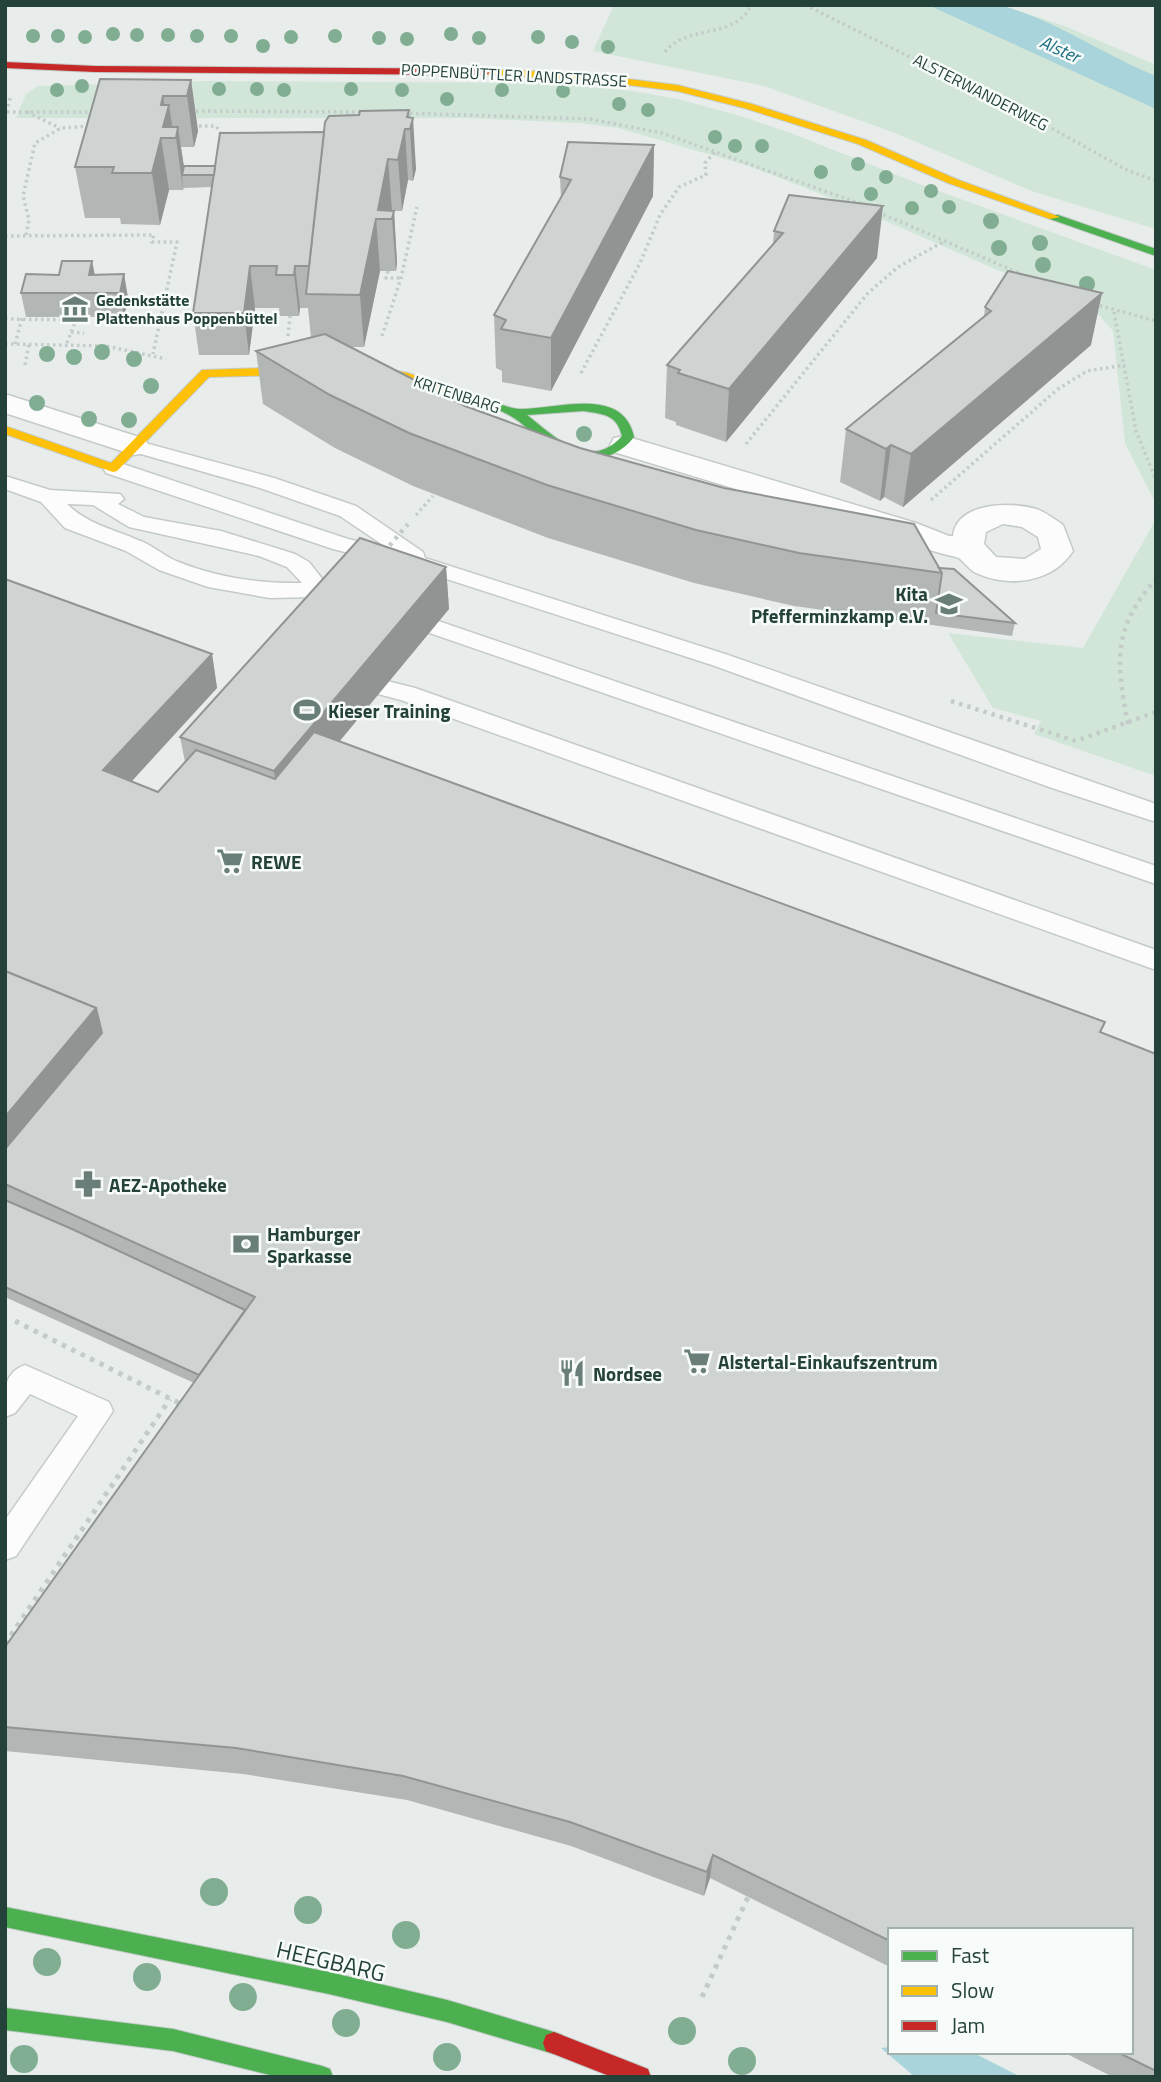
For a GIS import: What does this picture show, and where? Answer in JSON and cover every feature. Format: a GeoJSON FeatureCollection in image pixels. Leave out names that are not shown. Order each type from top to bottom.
{"type":"FeatureCollection","features":[{"type":"Feature","properties":{"kind":"street","name":"POPPENBÜTTLER LANDSTRASSE"},"geometry":{"type":"LineString","coordinates":[[5,65],[95,69],[457,70],[645,83],[722,98],[862,142],[952,181],[1156,253]]}},
{"type":"Feature","properties":{"kind":"street","name":"POPPENBÜTTLER LANDSTRASSE"},"geometry":{"type":"LineString","coordinates":[[26,83],[95,69]]}},
{"type":"Feature","properties":{"kind":"street","name":"KRITENBARG"},"geometry":{"type":"LineString","coordinates":[[206,373],[370,370],[419,380],[517,413],[539,435],[581,455],[608,455],[625,444],[626,424],[614,414],[601,410],[552,408],[517,413]]}},
{"type":"Feature","properties":{"kind":"street"},"geometry":{"type":"LineString","coordinates":[[5,430],[113,468],[206,373]]}},
{"type":"Feature","properties":{"kind":"street"},"geometry":{"type":"LineString","coordinates":[[5,403],[134,446]]}},
{"type":"Feature","properties":{"kind":"street"},"geometry":{"type":"LineString","coordinates":[[625,444],[905,530],[945,546],[968,547]]}},
{"type":"Feature","properties":{"kind":"street","name":"HEEGBARG"},"geometry":{"type":"LineString","coordinates":[[5,1917],[118,1936],[431,2007],[495,2024],[640,2077]]}},
{"type":"Feature","properties":{"kind":"street"},"geometry":{"type":"LineString","coordinates":[[5,2019],[173,2040],[322,2077]]}},
{"type":"Feature","properties":{"kind":"lane"},"geometry":{"type":"LineString","coordinates":[[134,446],[177,460],[252,497],[402,549],[431,567]]}},
{"type":"Feature","properties":{"kind":"lane"},"geometry":{"type":"LineString","coordinates":[[113,468],[341,544],[431,567],[720,660],[1156,813]]}},
{"type":"Feature","properties":{"kind":"lane"},"geometry":{"type":"LineString","coordinates":[[5,482],[48,497],[97,498],[109,511],[131,519],[168,530],[214,536],[296,562],[319,590]]}},
{"type":"Feature","properties":{"kind":"lane"},"geometry":{"type":"LineString","coordinates":[[48,497],[73,523],[134,546],[167,565],[195,575],[216,582],[244,584],[270,591],[319,590],[457,633],[1156,875]]}},
{"type":"Feature","properties":{"kind":"lane"},"geometry":{"type":"LineString","coordinates":[[302,609],[319,590]]}},
{"type":"Feature","properties":{"kind":"lane"},"geometry":{"type":"LineString","coordinates":[[326,674],[407,694],[1156,960]]}},
{"type":"Feature","properties":{"kind":"lane"},"geometry":{"type":"LineString","coordinates":[[5,1404],[25,1378],[98,1410],[5,1546]]}},
{"type":"Feature","properties":{"kind":"path"},"geometry":{"type":"LineString","coordinates":[[645,83],[671,42],[731,26],[746,17],[751,5]]}},
{"type":"Feature","properties":{"kind":"path","name":"ALSTERWANDERWEG"},"geometry":{"type":"LineString","coordinates":[[805,5],[1035,118],[1127,170],[1156,181]]}},
{"type":"Feature","properties":{"kind":"path"},"geometry":{"type":"LineString","coordinates":[[25,111],[61,128]]}},
{"type":"Feature","properties":{"kind":"path"},"geometry":{"type":"LineString","coordinates":[[190,111],[370,113]]}},
{"type":"Feature","properties":{"kind":"path"},"geometry":{"type":"LineString","coordinates":[[5,118],[7,112],[102,112]]}},
{"type":"Feature","properties":{"kind":"path"},"geometry":{"type":"LineString","coordinates":[[331,112],[331,124]]}},
{"type":"Feature","properties":{"kind":"path"},"geometry":{"type":"LineString","coordinates":[[396,113],[590,119],[663,133],[857,202],[1028,278]]}},
{"type":"Feature","properties":{"kind":"path"},"geometry":{"type":"LineString","coordinates":[[26,235],[29,220],[23,196],[35,143],[61,128],[95,126]]}},
{"type":"Feature","properties":{"kind":"path"},"geometry":{"type":"LineString","coordinates":[[192,126],[216,126],[223,138]]}},
{"type":"Feature","properties":{"kind":"path"},"geometry":{"type":"LineString","coordinates":[[575,384],[640,263],[660,215],[679,187],[706,175],[705,163],[717,150]]}},
{"type":"Feature","properties":{"kind":"path"},"geometry":{"type":"LineString","coordinates":[[370,370],[401,278],[418,207]]}},
{"type":"Feature","properties":{"kind":"path"},"geometry":{"type":"LineString","coordinates":[[5,236],[154,235],[152,242],[177,242],[153,354]]}},
{"type":"Feature","properties":{"kind":"path"},"geometry":{"type":"LineString","coordinates":[[726,475],[748,440],[868,293],[898,267],[946,241]]}},
{"type":"Feature","properties":{"kind":"path"},"geometry":{"type":"LineString","coordinates":[[399,256],[406,256]]}},
{"type":"Feature","properties":{"kind":"path"},"geometry":{"type":"LineString","coordinates":[[388,271],[386,278],[401,278]]}},
{"type":"Feature","properties":{"kind":"path"},"geometry":{"type":"LineString","coordinates":[[1090,302],[1114,312],[1156,321]]}},
{"type":"Feature","properties":{"kind":"path"},"geometry":{"type":"LineString","coordinates":[[1114,312],[1136,431],[1156,480]]}},
{"type":"Feature","properties":{"kind":"path"},"geometry":{"type":"LineString","coordinates":[[5,318],[74,320],[80,317]]}},
{"type":"Feature","properties":{"kind":"path"},"geometry":{"type":"LineString","coordinates":[[15,344],[22,318]]}},
{"type":"Feature","properties":{"kind":"path"},"geometry":{"type":"LineString","coordinates":[[67,343],[74,320]]}},
{"type":"Feature","properties":{"kind":"path"},"geometry":{"type":"LineString","coordinates":[[71,332],[84,332]]}},
{"type":"Feature","properties":{"kind":"path"},"geometry":{"type":"LineString","coordinates":[[5,344],[111,344],[153,354],[206,373]]}},
{"type":"Feature","properties":{"kind":"path"},"geometry":{"type":"LineString","coordinates":[[25,365],[29,344]]}},
{"type":"Feature","properties":{"kind":"path"},"geometry":{"type":"LineString","coordinates":[[905,530],[928,503],[1058,388],[1087,371],[1125,365]]}},
{"type":"Feature","properties":{"kind":"path"},"geometry":{"type":"LineString","coordinates":[[378,558],[433,496]]}},
{"type":"Feature","properties":{"kind":"path"},"geometry":{"type":"LineString","coordinates":[[1128,724],[1119,677],[1119,645],[1127,615],[1137,597],[1156,579]]}},
{"type":"Feature","properties":{"kind":"path"},"geometry":{"type":"LineString","coordinates":[[1076,741],[1156,712]]}},
{"type":"Feature","properties":{"kind":"path"},"geometry":{"type":"LineString","coordinates":[[15,1321],[192,1409]]}},
{"type":"Feature","properties":{"kind":"path"},"geometry":{"type":"LineString","coordinates":[[5,1644],[170,1399]]}},
{"type":"Feature","properties":{"kind":"path"},"geometry":{"type":"LineString","coordinates":[[702,1997],[748,1897]]}},
{"type":"Feature","properties":{"kind":"green space"},"geometry":{"type":"Polygon","coordinates":[[[614,5],[1001,5],[1067,27],[1156,65],[1156,229],[1034,192],[895,133],[764,86],[593,51],[614,5]]]}},
{"type":"Feature","properties":{"kind":"green space"},"geometry":{"type":"Polygon","coordinates":[[[206,81],[545,83],[633,91],[678,99],[741,116],[796,135],[922,185],[1156,270],[1156,504],[1125,443],[1113,331],[1098,314],[856,208],[749,166],[618,128],[580,123],[465,118],[16,118],[26,94],[38,86],[206,81]]]}},
{"type":"Feature","properties":{"kind":"green space"},"geometry":{"type":"Polygon","coordinates":[[[1156,519],[1156,776],[1034,734],[1041,721],[993,708],[948,633],[1083,648],[1156,519]]]}},
{"type":"Feature","properties":{"kind":"water","name":"Alster"},"geometry":{"type":"Polygon","coordinates":[[[994,4],[1042,20],[1156,76],[1156,109],[928,5],[994,4]]]}},
{"type":"Feature","properties":{"kind":"water"},"geometry":{"type":"Polygon","coordinates":[[[888,2054],[976,2054],[1021,2077],[915,2077],[888,2054]]]}},
{"type":"Feature","properties":{"kind":"building"},"geometry":{"type":"Polygon","coordinates":[[[100,79],[191,80],[187,96],[163,96],[161,105],[169,105],[163,127],[178,127],[176,138],[161,138],[152,173],[112,173],[114,167],[75,167],[100,79]]]}},
{"type":"Feature","properties":{"kind":"building"},"geometry":{"type":"Polygon","coordinates":[[[409,110],[407,117],[413,118],[410,129],[405,129],[398,160],[388,159],[378,210],[394,211],[392,219],[376,219],[360,295],[306,294],[325,122],[329,116],[359,115],[360,111],[409,110]]]}},
{"type":"Feature","properties":{"kind":"building"},"geometry":{"type":"Polygon","coordinates":[[[324,132],[309,266],[295,266],[294,275],[276,275],[277,266],[250,266],[244,313],[193,313],[220,133],[324,132]]]}},
{"type":"Feature","properties":{"kind":"building"},"geometry":{"type":"Polygon","coordinates":[[[568,142],[654,145],[551,338],[501,329],[506,320],[494,315],[571,180],[560,177],[568,142]]]}},
{"type":"Feature","properties":{"kind":"building"},"geometry":{"type":"Polygon","coordinates":[[[184,166],[215,166],[214,175],[182,175],[184,166]]]}},
{"type":"Feature","properties":{"kind":"building"},"geometry":{"type":"Polygon","coordinates":[[[789,195],[883,206],[729,389],[678,373],[680,370],[667,365],[783,233],[774,231],[789,195]]]}},
{"type":"Feature","properties":{"kind":"building"},"geometry":{"type":"Polygon","coordinates":[[[62,261],[92,261],[89,275],[124,274],[120,293],[21,293],[26,274],[59,275],[62,261]]]}},
{"type":"Feature","properties":{"kind":"building"},"geometry":{"type":"Polygon","coordinates":[[[1008,271],[1102,293],[911,454],[891,445],[886,449],[846,429],[991,311],[985,307],[1008,271]]]}},
{"type":"Feature","properties":{"kind":"building"},"geometry":{"type":"Polygon","coordinates":[[[325,334],[465,406],[580,448],[724,488],[914,524],[942,573],[799,553],[696,530],[547,485],[409,433],[330,395],[256,351],[325,334]]]}},
{"type":"Feature","properties":{"kind":"building"},"geometry":{"type":"Polygon","coordinates":[[[360,538],[446,567],[274,771],[180,737],[360,538]]]}},
{"type":"Feature","properties":{"kind":"building"},"geometry":{"type":"Polygon","coordinates":[[[939,568],[954,569],[1015,623],[936,613],[942,573],[939,568]]]}},
{"type":"Feature","properties":{"kind":"building","name":"Alstertal-Einkaufszentrum"},"geometry":{"type":"Polygon","coordinates":[[[5,579],[212,654],[103,770],[158,792],[196,750],[275,779],[314,732],[1105,1022],[1100,1032],[1156,1054],[1156,2071],[1121,2054],[1133,2054],[1133,1928],[888,1928],[888,1940],[713,1855],[707,1872],[570,1822],[403,1776],[236,1748],[5,1727],[5,1647],[255,1297],[5,1184],[5,1149],[102,1033],[96,1008],[5,971],[5,579]]]}},
{"type":"Feature","properties":{"kind":"building"},"geometry":{"type":"Polygon","coordinates":[[[5,971],[96,1008],[5,1117],[5,971]]]}},
{"type":"Feature","properties":{"kind":"building"},"geometry":{"type":"Polygon","coordinates":[[[5,1200],[245,1310],[199,1375],[5,1287],[5,1200]]]}},
{"type":"Feature","properties":{"kind":"traffic: fast"},"geometry":{"type":"LineString","coordinates":[[1054,217],[1156,253]]}},
{"type":"Feature","properties":{"kind":"traffic: fast"},"geometry":{"type":"LineString","coordinates":[[457,393],[515,413],[554,444],[573,453],[603,454],[621,445],[628,437],[625,424],[615,415],[601,410],[564,408],[517,413]]}},
{"type":"Feature","properties":{"kind":"traffic: fast"},"geometry":{"type":"LineString","coordinates":[[5,1917],[329,1983],[447,2011],[554,2043]]}},
{"type":"Feature","properties":{"kind":"traffic: fast"},"geometry":{"type":"LineString","coordinates":[[5,2019],[173,2040],[322,2077]]}},
{"type":"Feature","properties":{"kind":"traffic: slow"},"geometry":{"type":"LineString","coordinates":[[486,72],[587,77],[677,88],[748,106],[862,142],[952,181],[1054,217]]}},
{"type":"Feature","properties":{"kind":"traffic: slow"},"geometry":{"type":"LineString","coordinates":[[5,430],[113,468],[206,373],[362,369],[404,376],[457,393]]}},
{"type":"Feature","properties":{"kind":"traffic: jam"},"geometry":{"type":"LineString","coordinates":[[5,65],[95,69],[486,72]]}},
{"type":"Feature","properties":{"kind":"traffic: jam"},"geometry":{"type":"LineString","coordinates":[[554,2043],[640,2077]]}},
{"type":"Feature","properties":{"kind":"place","name":"Gedenkstätte Plattenhaus Poppenbüttel"},"geometry":{"type":"Point","coordinates":[75,309]}},
{"type":"Feature","properties":{"kind":"place","name":"Kita Pfefferminzkamp e.V."},"geometry":{"type":"Point","coordinates":[949,604]}},
{"type":"Feature","properties":{"kind":"place","name":"Kieser Training"},"geometry":{"type":"Point","coordinates":[307,710]}},
{"type":"Feature","properties":{"kind":"place","name":"REWE"},"geometry":{"type":"Point","coordinates":[230,861]}},
{"type":"Feature","properties":{"kind":"place","name":"AEZ-Apotheke"},"geometry":{"type":"Point","coordinates":[88,1184]}},
{"type":"Feature","properties":{"kind":"place","name":"Hamburger Sparkasse"},"geometry":{"type":"Point","coordinates":[246,1244]}},
{"type":"Feature","properties":{"kind":"place","name":"Alstertal-Einkaufszentrum"},"geometry":{"type":"Point","coordinates":[697,1361]}},
{"type":"Feature","properties":{"kind":"place","name":"Nordsee"},"geometry":{"type":"Point","coordinates":[572,1373]}}]}
